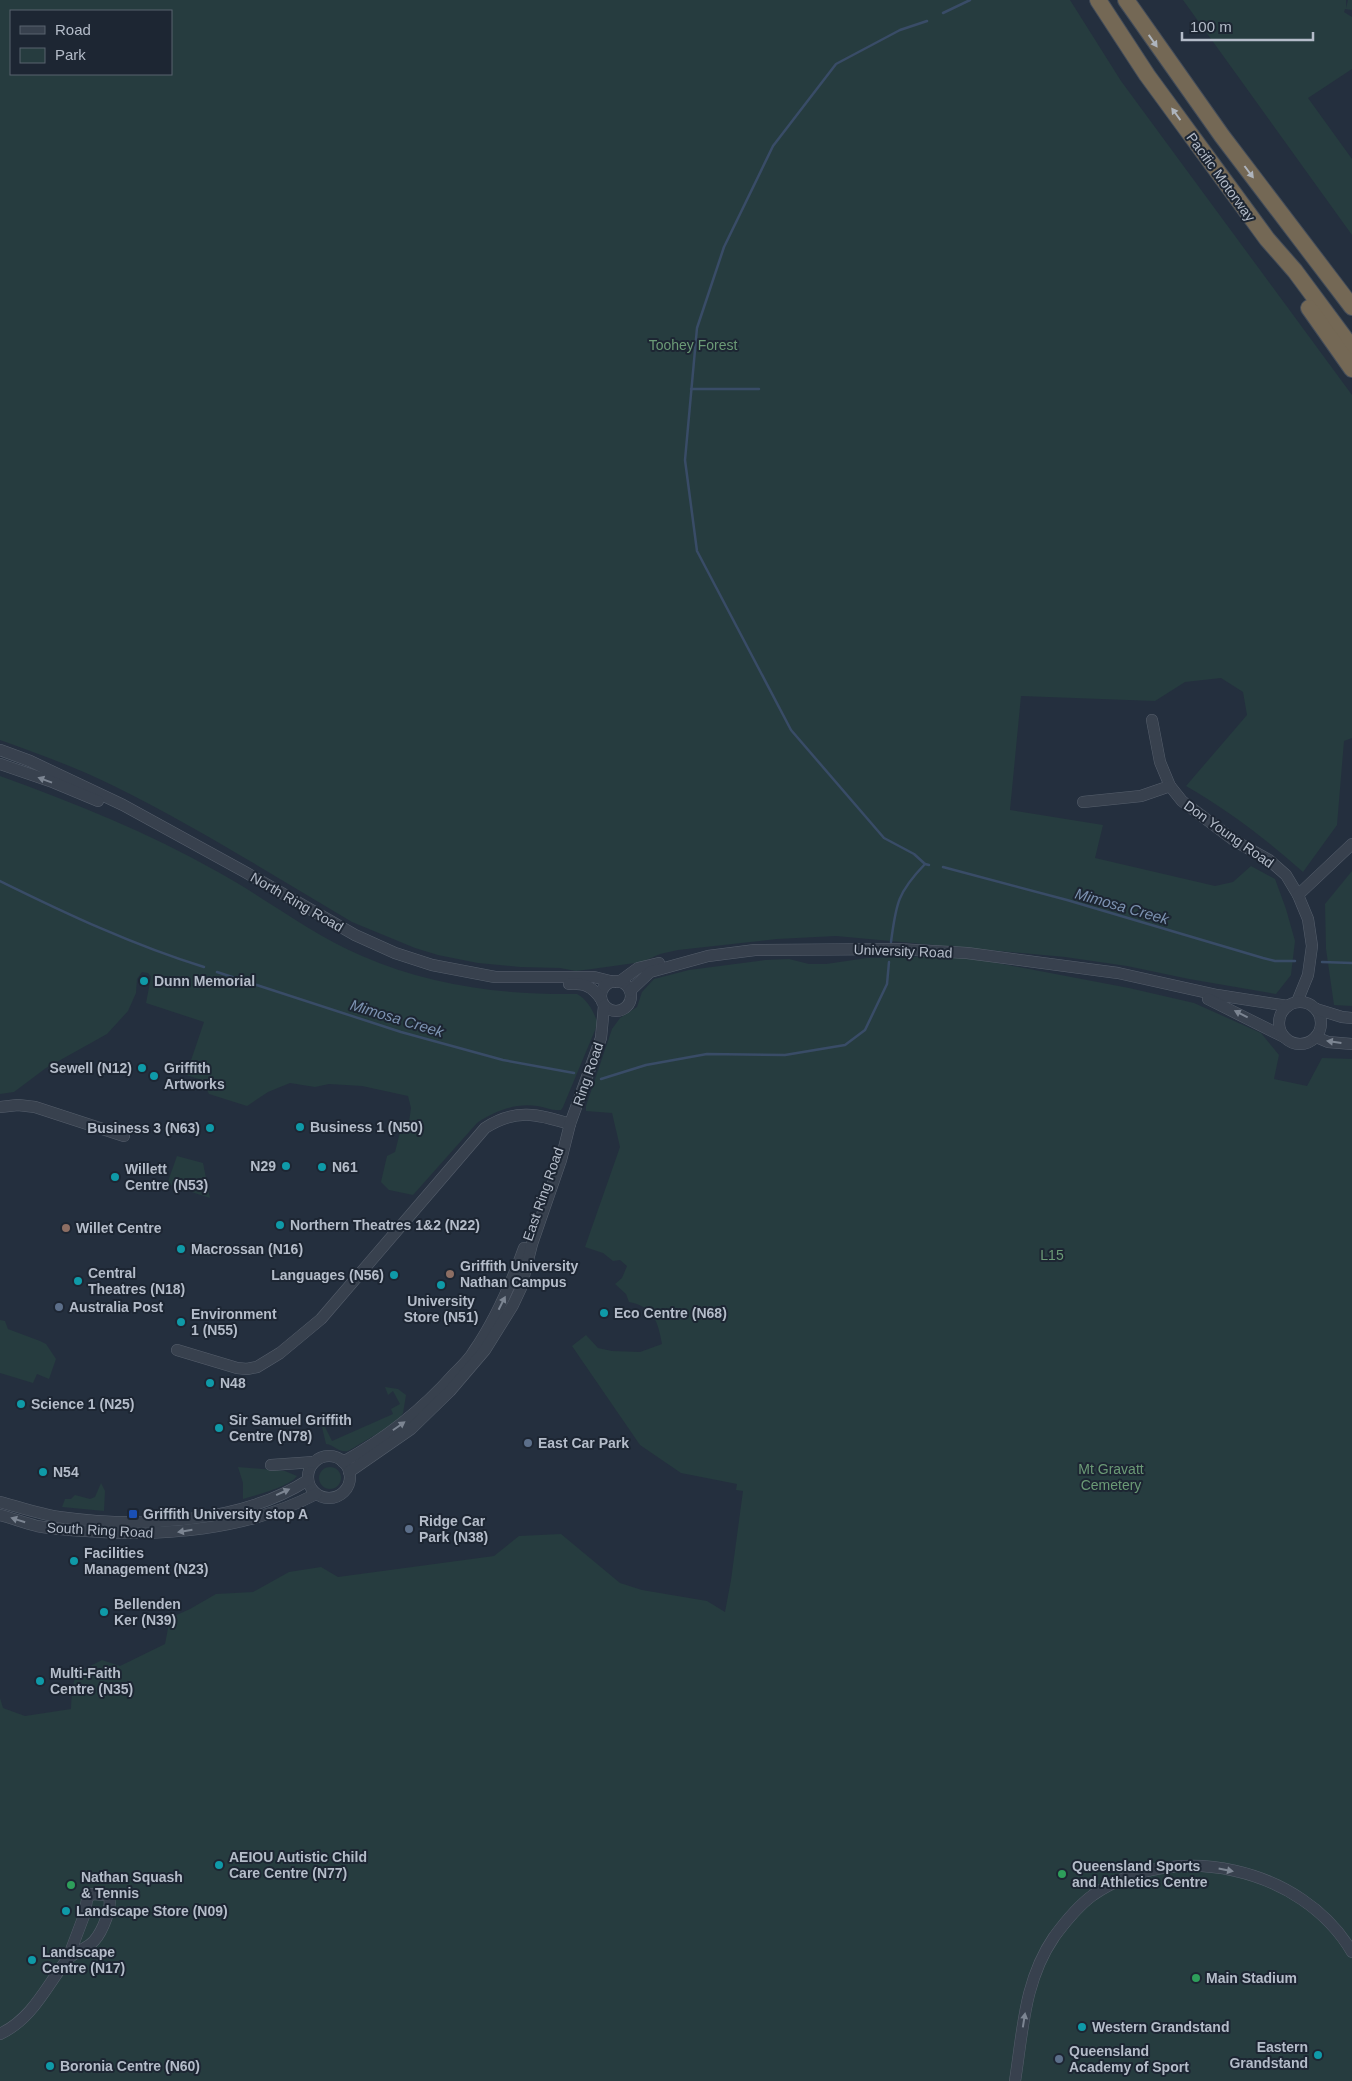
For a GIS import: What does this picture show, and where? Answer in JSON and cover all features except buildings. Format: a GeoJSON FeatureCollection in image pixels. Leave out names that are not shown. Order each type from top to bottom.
{"type":"FeatureCollection","features":[{"type":"Feature","properties":{"kind":"highway","name":"Pacific Motorway"},"geometry":{"type":"LineString","coordinates":[[1098,0],[1148,75],[1267,239],[1295,271],[1352,348]]}},
{"type":"Feature","properties":{"kind":"highway","name":"Pacific Motorway"},"geometry":{"type":"LineString","coordinates":[[1126,0],[1222,136],[1352,308]]}},
{"type":"Feature","properties":{"kind":"highway"},"geometry":{"type":"LineString","coordinates":[[1267,239],[1272,257],[1352,369]]}},
{"type":"Feature","properties":{"kind":"street","name":"Don Young Road"},"geometry":{"type":"LineString","coordinates":[[1152,720],[1160,762],[1170,786],[1182,801],[1234,841],[1269,860],[1286,875],[1298,895],[1308,920],[1312,946],[1308,975],[1313,1007]]}},
{"type":"Feature","properties":{"kind":"street","name":"North Ring Road"},"geometry":{"type":"LineString","coordinates":[[0,750],[30,761],[123,806],[356,935],[395,953],[432,964],[495,977],[594,977],[617,982]]}},
{"type":"Feature","properties":{"kind":"street","name":"North Ring Road"},"geometry":{"type":"LineString","coordinates":[[0,764],[50,781],[160,831],[344,936],[391,957],[431,970],[478,980],[520,984],[584,984],[592,988],[603,1002]]}},
{"type":"Feature","properties":{"kind":"street"},"geometry":{"type":"LineString","coordinates":[[1083,802],[1141,796],[1170,786]]}},
{"type":"Feature","properties":{"kind":"street"},"geometry":{"type":"LineString","coordinates":[[1298,895],[1352,844]]}},
{"type":"Feature","properties":{"kind":"street","name":"University Road"},"geometry":{"type":"LineString","coordinates":[[630,991],[650,972],[704,957],[771,950],[846,949],[947,951],[1118,973],[1183,988],[1293,1004]]}},
{"type":"Feature","properties":{"kind":"street"},"geometry":{"type":"LineString","coordinates":[[619,1011],[611,1011],[603,1002],[605,986],[617,982],[638,968],[651,964],[697,956],[704,957]]}},
{"type":"Feature","properties":{"kind":"street","name":"Don Young Road"},"geometry":{"type":"LineString","coordinates":[[1293,1004],[1308,975]]}},
{"type":"Feature","properties":{"kind":"street"},"geometry":{"type":"LineString","coordinates":[[601,1038],[619,1011],[628,1006],[631,996],[630,991],[624,984],[617,982]]}},
{"type":"Feature","properties":{"kind":"street","name":"University Road"},"geometry":{"type":"LineString","coordinates":[[1183,988],[1235,1010],[1284,1037]]}},
{"type":"Feature","properties":{"kind":"street","name":"Ring Road"},"geometry":{"type":"LineString","coordinates":[[567,1142],[570,1124],[601,1038],[603,1002]]}},
{"type":"Feature","properties":{"kind":"street"},"geometry":{"type":"LineString","coordinates":[[1313,1007],[1319,1014],[1321,1026],[1316,1037],[1311,1041],[1298,1044],[1284,1037],[1281,1031],[1280,1017],[1293,1004],[1313,1007],[1342,1017],[1352,1018]]}},
{"type":"Feature","properties":{"kind":"street"},"geometry":{"type":"LineString","coordinates":[[1316,1037],[1328,1042],[1352,1044]]}},
{"type":"Feature","properties":{"kind":"street"},"geometry":{"type":"LineString","coordinates":[[0,1107],[18,1105],[35,1107],[124,1136]]}},
{"type":"Feature","properties":{"kind":"street"},"geometry":{"type":"LineString","coordinates":[[177,1350],[237,1368],[257,1367],[280,1352],[321,1319],[485,1128],[496,1121],[521,1114],[535,1114],[570,1124]]}},
{"type":"Feature","properties":{"kind":"street","name":"East Ring Road"},"geometry":{"type":"LineString","coordinates":[[343,1462],[377,1441],[413,1415],[444,1386],[474,1352],[512,1283],[550,1173],[570,1124]]}},
{"type":"Feature","properties":{"kind":"street","name":"East Ring Road"},"geometry":{"type":"LineString","coordinates":[[349,1472],[411,1429],[450,1391],[485,1350],[505,1319],[521,1288],[532,1244],[567,1142]]}},
{"type":"Feature","properties":{"kind":"street"},"geometry":{"type":"LineString","coordinates":[[308,1478],[287,1468],[271,1465],[314,1462],[326,1457],[333,1457],[343,1462],[349,1472],[348,1487],[340,1495],[328,1498],[316,1494],[309,1485],[308,1478],[314,1462]]}},
{"type":"Feature","properties":{"kind":"street","name":"South Ring Road"},"geometry":{"type":"LineString","coordinates":[[0,1502],[58,1517],[116,1522],[156,1522],[209,1517],[280,1494],[308,1478]]}},
{"type":"Feature","properties":{"kind":"street","name":"South Ring Road"},"geometry":{"type":"LineString","coordinates":[[0,1515],[35,1526],[71,1530],[123,1534],[172,1533],[251,1518],[284,1508],[316,1494]]}},
{"type":"Feature","properties":{"kind":"street"},"geometry":{"type":"LineString","coordinates":[[1014,2081],[1032,1980],[1046,1951],[1055,1936],[1075,1912],[1092,1896],[1131,1876],[1178,1866],[1200,1866],[1250,1875],[1274,1884],[1301,1898],[1321,1914],[1342,1936],[1352,1952]]}},
{"type":"Feature","properties":{"kind":"street"},"geometry":{"type":"LineString","coordinates":[[0,2034],[28,2015],[68,1958],[85,1913],[87,1899],[91,1894],[108,1895],[111,1898],[110,1909],[95,1940],[68,1958]]}},
{"type":"Feature","properties":{"kind":"green space","name":"Toohey Forest"},"geometry":{"type":"Polygon","coordinates":[[[0,0],[1070,0],[1121,81],[1352,395],[1352,738],[1344,741],[1337,825],[1303,872],[1247,826],[1186,786],[1247,715],[1243,692],[1221,678],[1185,682],[1155,701],[1021,696],[1010,810],[1103,825],[1095,858],[1215,886],[1233,882],[1251,866],[1275,879],[1295,941],[1291,975],[1276,994],[1127,966],[1065,957],[836,936],[777,939],[678,950],[660,954],[642,962],[576,971],[560,968],[478,963],[415,948],[352,922],[176,818],[116,787],[44,756],[0,740],[0,0]]]}},
{"type":"Feature","properties":{"kind":"green space"},"geometry":{"type":"Polygon","coordinates":[[[1183,0],[1346,0],[1346,8],[1348,0],[1352,0],[1352,10],[1345,9],[1344,12],[1352,17],[1352,69],[1308,98],[1352,159],[1352,235],[1183,0]]]}},
{"type":"Feature","properties":{"kind":"green space"},"geometry":{"type":"Polygon","coordinates":[[[0,776],[84,808],[165,844],[236,882],[307,927],[343,947],[388,966],[414,975],[468,987],[522,993],[577,994],[581,996],[592,1010],[598,1023],[563,1107],[561,1110],[558,1110],[529,1105],[513,1107],[491,1115],[477,1123],[413,1195],[389,1190],[381,1182],[387,1156],[395,1152],[400,1132],[409,1122],[411,1108],[408,1096],[362,1086],[329,1084],[315,1087],[290,1083],[268,1092],[247,1106],[209,1094],[202,1080],[186,1075],[204,1022],[146,1003],[151,977],[148,973],[142,972],[137,979],[136,993],[128,1011],[107,1034],[46,1068],[14,1092],[0,1094],[0,776]]]}},
{"type":"Feature","properties":{"kind":"green space"},"geometry":{"type":"Polygon","coordinates":[[[1352,871],[1352,1006],[1334,1005],[1326,949],[1325,904],[1352,871]]]}},
{"type":"Feature","properties":{"kind":"green space"},"geometry":{"type":"Polygon","coordinates":[[[960,956],[1129,988],[1194,1003],[1261,1033],[1279,1055],[1274,1079],[1307,1086],[1322,1058],[1352,1059],[1352,2081],[0,2081],[0,1698],[3,1708],[25,1716],[71,1709],[72,1689],[76,1677],[85,1669],[102,1660],[120,1666],[165,1644],[170,1618],[216,1594],[253,1592],[289,1572],[321,1567],[338,1577],[494,1556],[519,1536],[561,1534],[620,1583],[642,1590],[707,1601],[725,1612],[743,1491],[736,1490],[737,1484],[681,1473],[640,1445],[572,1346],[586,1335],[598,1348],[612,1351],[640,1352],[662,1344],[659,1329],[653,1317],[644,1308],[629,1302],[626,1294],[615,1284],[622,1278],[627,1266],[620,1260],[613,1261],[603,1253],[585,1247],[620,1147],[612,1113],[586,1111],[586,1106],[612,1029],[620,1018],[637,1007],[642,992],[654,979],[689,970],[765,960],[789,959],[809,964],[826,964],[867,958],[960,956]]]}},
{"type":"Feature","properties":{"kind":"green space"},"geometry":{"type":"Polygon","coordinates":[[[177,1156],[203,1163],[210,1198],[167,1184],[177,1156]]]}},
{"type":"Feature","properties":{"kind":"green space"},"geometry":{"type":"Polygon","coordinates":[[[0,1320],[5,1321],[8,1329],[46,1344],[56,1359],[49,1379],[37,1374],[33,1383],[0,1373],[0,1320]]]}},
{"type":"Feature","properties":{"kind":"green space"},"geometry":{"type":"Polygon","coordinates":[[[385,1387],[398,1389],[406,1395],[403,1413],[397,1422],[348,1451],[342,1451],[326,1444],[321,1423],[323,1423],[332,1441],[393,1414],[391,1409],[400,1404],[393,1391],[388,1395],[385,1387]]]}},
{"type":"Feature","properties":{"kind":"green space"},"geometry":{"type":"Polygon","coordinates":[[[238,1467],[285,1471],[297,1476],[280,1487],[243,1499],[243,1483],[238,1467]]]}},
{"type":"Feature","properties":{"kind":"green space"},"geometry":{"type":"Polygon","coordinates":[[[330,1467],[338,1470],[341,1478],[338,1486],[330,1489],[322,1486],[319,1478],[322,1470],[330,1467]]]}},
{"type":"Feature","properties":{"kind":"green space"},"geometry":{"type":"Polygon","coordinates":[[[101,1483],[105,1491],[104,1511],[62,1507],[65,1499],[71,1499],[75,1495],[90,1499],[95,1497],[101,1483]]]}},
{"type":"Feature","properties":{"kind":"waterway"},"geometry":{"type":"LineString","coordinates":[[943,13],[970,0]]}},
{"type":"Feature","properties":{"kind":"waterway"},"geometry":{"type":"LineString","coordinates":[[925,864],[914,854],[884,838],[791,730],[697,551],[685,460],[697,328],[724,247],[773,146],[836,64],[900,30],[927,21]]}},
{"type":"Feature","properties":{"kind":"waterway"},"geometry":{"type":"LineString","coordinates":[[691,389],[759,389]]}},
{"type":"Feature","properties":{"kind":"waterway","name":"Mimosa Creek"},"geometry":{"type":"LineString","coordinates":[[891,942],[900,899],[916,874],[925,864],[929,865]]}},
{"type":"Feature","properties":{"kind":"waterway","name":"Mimosa Creek"},"geometry":{"type":"LineString","coordinates":[[943,867],[1067,900],[1263,958],[1275,961],[1295,961]]}},
{"type":"Feature","properties":{"kind":"waterway","name":"Mimosa Creek"},"geometry":{"type":"LineString","coordinates":[[0,881],[100,928],[204,967]]}},
{"type":"Feature","properties":{"kind":"waterway","name":"Mimosa Creek"},"geometry":{"type":"LineString","coordinates":[[601,1079],[646,1065],[707,1054],[785,1055],[845,1045],[865,1030],[887,984],[889,962]]}},
{"type":"Feature","properties":{"kind":"waterway","name":"Mimosa Creek"},"geometry":{"type":"LineString","coordinates":[[1322,962],[1352,963]]}},
{"type":"Feature","properties":{"kind":"waterway","name":"Mimosa Creek"},"geometry":{"type":"LineString","coordinates":[[217,972],[401,1032],[503,1060],[574,1073]]}},
{"type":"Feature","properties":{"kind":"place","name":"Dunn Memorial"},"geometry":{"type":"Point","coordinates":[144,981]}},
{"type":"Feature","properties":{"kind":"place","name":"Sewell (N12)"},"geometry":{"type":"Point","coordinates":[142,1068]}},
{"type":"Feature","properties":{"kind":"place","name":"Griffith Artworks"},"geometry":{"type":"Point","coordinates":[154,1076]}},
{"type":"Feature","properties":{"kind":"place","name":"Business 1 (N50)"},"geometry":{"type":"Point","coordinates":[300,1127]}},
{"type":"Feature","properties":{"kind":"place","name":"Business 3 (N63)"},"geometry":{"type":"Point","coordinates":[210,1128]}},
{"type":"Feature","properties":{"kind":"place","name":"N29"},"geometry":{"type":"Point","coordinates":[286,1166]}},
{"type":"Feature","properties":{"kind":"place","name":"N61"},"geometry":{"type":"Point","coordinates":[322,1167]}},
{"type":"Feature","properties":{"kind":"place","name":"Willett Centre (N53)"},"geometry":{"type":"Point","coordinates":[115,1177]}},
{"type":"Feature","properties":{"kind":"place","name":"Northern Theatres 1&2 (N22)"},"geometry":{"type":"Point","coordinates":[280,1225]}},
{"type":"Feature","properties":{"kind":"place","name":"Willet Centre"},"geometry":{"type":"Point","coordinates":[66,1228]}},
{"type":"Feature","properties":{"kind":"place","name":"Macrossan (N16)"},"geometry":{"type":"Point","coordinates":[181,1249]}},
{"type":"Feature","properties":{"kind":"place","name":"Griffith University Nathan Campus"},"geometry":{"type":"Point","coordinates":[450,1274]}},
{"type":"Feature","properties":{"kind":"place","name":"Languages (N56)"},"geometry":{"type":"Point","coordinates":[394,1275]}},
{"type":"Feature","properties":{"kind":"place","name":"Central Theatres (N18)"},"geometry":{"type":"Point","coordinates":[78,1281]}},
{"type":"Feature","properties":{"kind":"place","name":"University Store (N51)"},"geometry":{"type":"Point","coordinates":[441,1285]}},
{"type":"Feature","properties":{"kind":"place","name":"Australia Post"},"geometry":{"type":"Point","coordinates":[59,1307]}},
{"type":"Feature","properties":{"kind":"place","name":"Eco Centre (N68)"},"geometry":{"type":"Point","coordinates":[604,1313]}},
{"type":"Feature","properties":{"kind":"place","name":"Environment 1 (N55)"},"geometry":{"type":"Point","coordinates":[181,1322]}},
{"type":"Feature","properties":{"kind":"place","name":"N48"},"geometry":{"type":"Point","coordinates":[210,1383]}},
{"type":"Feature","properties":{"kind":"place","name":"Science 1 (N25)"},"geometry":{"type":"Point","coordinates":[21,1404]}},
{"type":"Feature","properties":{"kind":"place","name":"Sir Samuel Griffith Centre (N78)"},"geometry":{"type":"Point","coordinates":[219,1428]}},
{"type":"Feature","properties":{"kind":"place","name":"East Car Park"},"geometry":{"type":"Point","coordinates":[528,1443]}},
{"type":"Feature","properties":{"kind":"place","name":"N54"},"geometry":{"type":"Point","coordinates":[43,1472]}},
{"type":"Feature","properties":{"kind":"place","name":"Griffith University stop A"},"geometry":{"type":"Point","coordinates":[133,1514]}},
{"type":"Feature","properties":{"kind":"place","name":"Ridge Car Park (N38)"},"geometry":{"type":"Point","coordinates":[409,1529]}},
{"type":"Feature","properties":{"kind":"place","name":"Facilities Management (N23)"},"geometry":{"type":"Point","coordinates":[74,1561]}},
{"type":"Feature","properties":{"kind":"place","name":"Bellenden Ker (N39)"},"geometry":{"type":"Point","coordinates":[104,1612]}},
{"type":"Feature","properties":{"kind":"place","name":"Multi-Faith Centre (N35)"},"geometry":{"type":"Point","coordinates":[40,1681]}},
{"type":"Feature","properties":{"kind":"place","name":"AEIOU Autistic Child Care Centre (N77)"},"geometry":{"type":"Point","coordinates":[219,1865]}},
{"type":"Feature","properties":{"kind":"place","name":"Queensland Sports and Athletics Centre"},"geometry":{"type":"Point","coordinates":[1062,1874]}},
{"type":"Feature","properties":{"kind":"place","name":"Nathan Squash & Tennis"},"geometry":{"type":"Point","coordinates":[71,1885]}},
{"type":"Feature","properties":{"kind":"place","name":"Landscape Store (N09)"},"geometry":{"type":"Point","coordinates":[66,1911]}},
{"type":"Feature","properties":{"kind":"place","name":"Landscape Centre (N17)"},"geometry":{"type":"Point","coordinates":[32,1960]}},
{"type":"Feature","properties":{"kind":"place","name":"Main Stadium"},"geometry":{"type":"Point","coordinates":[1196,1978]}},
{"type":"Feature","properties":{"kind":"place","name":"Western Grandstand"},"geometry":{"type":"Point","coordinates":[1082,2027]}},
{"type":"Feature","properties":{"kind":"place","name":"Eastern Grandstand"},"geometry":{"type":"Point","coordinates":[1318,2055]}},
{"type":"Feature","properties":{"kind":"place","name":"Queensland Academy of Sport"},"geometry":{"type":"Point","coordinates":[1059,2059]}},
{"type":"Feature","properties":{"kind":"place","name":"Boronia Centre (N60)"},"geometry":{"type":"Point","coordinates":[50,2066]}},
{"type":"Feature","properties":{"kind":"park label","name":"L15"},"geometry":{"type":"Point","coordinates":[1052,1255]}},
{"type":"Feature","properties":{"kind":"park label","name":"Mt Gravatt Cemetery"},"geometry":{"type":"Point","coordinates":[1111,1478]}}]}
